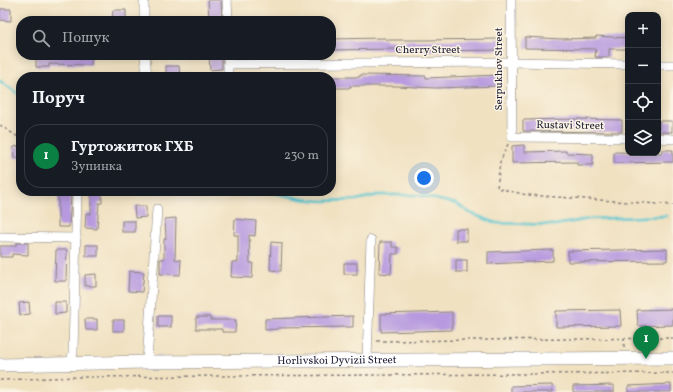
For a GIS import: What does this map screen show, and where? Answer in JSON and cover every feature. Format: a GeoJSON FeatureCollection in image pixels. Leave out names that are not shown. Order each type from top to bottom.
{"type":"FeatureCollection","features":[{"type":"Feature","properties":{"kind":"main road","name":"Horlivskoi Dyvizii Street"},"geometry":{"type":"LineString","coordinates":[[0,365],[147,362],[673,358]]}},
{"type":"Feature","properties":{"kind":"street"},"geometry":{"type":"LineString","coordinates":[[144,0],[144,16]]}},
{"type":"Feature","properties":{"kind":"street"},"geometry":{"type":"LineString","coordinates":[[227,0],[228,16]]}},
{"type":"Feature","properties":{"kind":"street","name":"Serpukhov Street"},"geometry":{"type":"LineString","coordinates":[[510,0],[512,137]]}},
{"type":"Feature","properties":{"kind":"street"},"geometry":{"type":"LineString","coordinates":[[145,60],[147,72]]}},
{"type":"Feature","properties":{"kind":"street"},"geometry":{"type":"LineString","coordinates":[[228,60],[228,72]]}},
{"type":"Feature","properties":{"kind":"street","name":"Cherry Street"},"geometry":{"type":"LineString","coordinates":[[322,60],[625,64]]}},
{"type":"Feature","properties":{"kind":"street"},"geometry":{"type":"LineString","coordinates":[[661,65],[673,65]]}},
{"type":"Feature","properties":{"kind":"street","name":"Rustavi Street"},"geometry":{"type":"LineString","coordinates":[[512,137],[625,138]]}},
{"type":"Feature","properties":{"kind":"street"},"geometry":{"type":"LineString","coordinates":[[661,138],[673,139]]}},
{"type":"Feature","properties":{"kind":"street"},"geometry":{"type":"LineString","coordinates":[[71,363],[73,353],[77,196]]}},
{"type":"Feature","properties":{"kind":"street"},"geometry":{"type":"LineString","coordinates":[[147,362],[157,209]]}},
{"type":"Feature","properties":{"kind":"street"},"geometry":{"type":"LineString","coordinates":[[0,237],[76,238]]}},
{"type":"Feature","properties":{"kind":"street"},"geometry":{"type":"LineString","coordinates":[[366,360],[371,240]]}},
{"type":"Feature","properties":{"kind":"path"},"geometry":{"type":"LineString","coordinates":[[0,125],[16,136]]}},
{"type":"Feature","properties":{"kind":"path"},"geometry":{"type":"LineString","coordinates":[[512,137],[500,162],[497,188],[534,196],[673,205]]}},
{"type":"Feature","properties":{"kind":"path"},"geometry":{"type":"LineString","coordinates":[[367,341],[673,338]]}},
{"type":"Feature","properties":{"kind":"path"},"geometry":{"type":"LineString","coordinates":[[0,380],[76,377],[673,373]]}},
{"type":"Feature","properties":{"kind":"building"},"geometry":{"type":"Polygon","coordinates":[[[208,0],[221,0],[222,16],[209,16],[208,0]]]}},
{"type":"Feature","properties":{"kind":"building"},"geometry":{"type":"Polygon","coordinates":[[[0,9],[11,9],[11,21],[0,20],[0,9]]]}},
{"type":"Feature","properties":{"kind":"building"},"geometry":{"type":"Polygon","coordinates":[[[113,10],[126,10],[126,16],[112,16],[113,10]]]}},
{"type":"Feature","properties":{"kind":"building"},"geometry":{"type":"Polygon","coordinates":[[[596,36],[625,38],[625,49],[609,49],[609,57],[595,57],[596,49],[525,48],[525,37],[561,39],[596,38],[596,36]]]}},
{"type":"Feature","properties":{"kind":"building"},"geometry":{"type":"Polygon","coordinates":[[[336,39],[502,39],[502,50],[336,50],[336,39]]]}},
{"type":"Feature","properties":{"kind":"building"},"geometry":{"type":"Polygon","coordinates":[[[36,60],[92,60],[91,65],[49,64],[49,67],[36,67],[36,60]]]}},
{"type":"Feature","properties":{"kind":"building"},"geometry":{"type":"Polygon","coordinates":[[[209,60],[222,60],[222,69],[210,70],[209,60]]]}},
{"type":"Feature","properties":{"kind":"building"},"geometry":{"type":"Polygon","coordinates":[[[166,66],[179,66],[180,72],[166,72],[166,66]]]}},
{"type":"Feature","properties":{"kind":"building"},"geometry":{"type":"Polygon","coordinates":[[[360,75],[426,76],[426,78],[500,75],[500,86],[435,88],[350,86],[350,88],[336,88],[336,77],[360,77],[360,75]]]}},
{"type":"Feature","properties":{"kind":"building"},"geometry":{"type":"Polygon","coordinates":[[[523,120],[622,120],[622,132],[523,131],[523,120]]]}},
{"type":"Feature","properties":{"kind":"building"},"geometry":{"type":"Polygon","coordinates":[[[661,121],[672,121],[672,132],[661,132],[661,121]]]}},
{"type":"Feature","properties":{"kind":"building"},"geometry":{"type":"Polygon","coordinates":[[[524,145],[524,152],[566,151],[566,153],[593,154],[593,165],[577,165],[577,162],[512,163],[512,146],[524,145]]]}},
{"type":"Feature","properties":{"kind":"building"},"geometry":{"type":"Polygon","coordinates":[[[13,147],[16,147],[16,158],[14,158],[13,147]]]}},
{"type":"Feature","properties":{"kind":"building"},"geometry":{"type":"Polygon","coordinates":[[[662,150],[673,150],[673,162],[614,163],[614,152],[625,152],[625,156],[661,156],[662,150]]]}},
{"type":"Feature","properties":{"kind":"building"},"geometry":{"type":"Polygon","coordinates":[[[58,196],[71,196],[69,227],[58,227],[58,196]]]}},
{"type":"Feature","properties":{"kind":"building"},"geometry":{"type":"Polygon","coordinates":[[[91,196],[102,196],[102,203],[99,203],[97,229],[85,228],[86,213],[91,214],[91,196]]]}},
{"type":"Feature","properties":{"kind":"building"},"geometry":{"type":"Polygon","coordinates":[[[134,206],[146,206],[146,217],[135,218],[134,206]]]}},
{"type":"Feature","properties":{"kind":"building"},"geometry":{"type":"Polygon","coordinates":[[[176,218],[175,259],[181,260],[180,275],[160,274],[160,259],[164,259],[164,239],[166,239],[165,219],[176,218]]]}},
{"type":"Feature","properties":{"kind":"building"},"geometry":{"type":"Polygon","coordinates":[[[235,219],[256,221],[255,236],[249,235],[250,263],[253,263],[252,278],[231,277],[232,262],[238,262],[238,235],[234,235],[235,219]]]}},
{"type":"Feature","properties":{"kind":"building"},"geometry":{"type":"Polygon","coordinates":[[[122,221],[135,221],[135,232],[122,232],[122,221]]]}},
{"type":"Feature","properties":{"kind":"building"},"geometry":{"type":"Polygon","coordinates":[[[456,229],[467,229],[467,241],[456,241],[456,229]]]}},
{"type":"Feature","properties":{"kind":"building"},"geometry":{"type":"Polygon","coordinates":[[[271,242],[282,243],[281,271],[270,270],[271,242]]]}},
{"type":"Feature","properties":{"kind":"building"},"geometry":{"type":"Polygon","coordinates":[[[380,242],[392,242],[392,247],[398,247],[398,254],[392,254],[391,274],[379,273],[380,242]]]}},
{"type":"Feature","properties":{"kind":"building"},"geometry":{"type":"Polygon","coordinates":[[[16,243],[28,243],[28,255],[12,254],[12,257],[0,257],[0,246],[16,246],[16,243]]]}},
{"type":"Feature","properties":{"kind":"building"},"geometry":{"type":"Polygon","coordinates":[[[86,245],[98,245],[98,256],[86,256],[86,245]]]}},
{"type":"Feature","properties":{"kind":"building"},"geometry":{"type":"Polygon","coordinates":[[[667,249],[667,261],[568,262],[568,251],[667,249]]]}},
{"type":"Feature","properties":{"kind":"building"},"geometry":{"type":"Polygon","coordinates":[[[56,250],[67,250],[66,281],[55,281],[56,250]]]}},
{"type":"Feature","properties":{"kind":"building"},"geometry":{"type":"Polygon","coordinates":[[[553,250],[553,261],[488,264],[488,252],[553,250]]]}},
{"type":"Feature","properties":{"kind":"building"},"geometry":{"type":"Polygon","coordinates":[[[456,260],[467,260],[467,272],[456,272],[456,260]]]}},
{"type":"Feature","properties":{"kind":"building"},"geometry":{"type":"Polygon","coordinates":[[[344,263],[357,263],[357,274],[344,274],[344,263]]]}},
{"type":"Feature","properties":{"kind":"building"},"geometry":{"type":"Polygon","coordinates":[[[129,271],[144,272],[142,292],[128,291],[129,271]]]}},
{"type":"Feature","properties":{"kind":"building"},"geometry":{"type":"Polygon","coordinates":[[[96,274],[96,286],[85,286],[85,275],[96,274]]]}},
{"type":"Feature","properties":{"kind":"building"},"geometry":{"type":"Polygon","coordinates":[[[29,302],[30,314],[20,315],[19,303],[29,302]]]}},
{"type":"Feature","properties":{"kind":"building"},"geometry":{"type":"Polygon","coordinates":[[[55,302],[66,302],[66,313],[55,314],[55,302]]]}},
{"type":"Feature","properties":{"kind":"building"},"geometry":{"type":"Polygon","coordinates":[[[673,309],[673,325],[638,326],[637,310],[673,309]]]}},
{"type":"Feature","properties":{"kind":"building"},"geometry":{"type":"Polygon","coordinates":[[[620,310],[621,326],[556,327],[556,311],[620,310]]]}},
{"type":"Feature","properties":{"kind":"building"},"geometry":{"type":"Polygon","coordinates":[[[452,312],[452,330],[381,332],[381,314],[452,312]]]}},
{"type":"Feature","properties":{"kind":"building"},"geometry":{"type":"Polygon","coordinates":[[[158,316],[171,316],[171,327],[158,327],[158,316]]]}},
{"type":"Feature","properties":{"kind":"building"},"geometry":{"type":"Polygon","coordinates":[[[353,316],[353,327],[278,328],[265,330],[265,319],[353,316]]]}},
{"type":"Feature","properties":{"kind":"building"},"geometry":{"type":"Polygon","coordinates":[[[196,317],[210,317],[210,320],[236,320],[235,332],[222,332],[222,329],[196,329],[196,317]]]}},
{"type":"Feature","properties":{"kind":"building"},"geometry":{"type":"Polygon","coordinates":[[[85,319],[97,319],[97,330],[86,330],[85,319]]]}},
{"type":"Feature","properties":{"kind":"building"},"geometry":{"type":"Polygon","coordinates":[[[113,320],[124,320],[124,331],[113,331],[113,320]]]}},
{"type":"Feature","properties":{"kind":"building"},"geometry":{"type":"Polygon","coordinates":[[[671,384],[671,392],[628,392],[628,386],[671,384]]]}},
{"type":"Feature","properties":{"kind":"building"},"geometry":{"type":"Polygon","coordinates":[[[552,385],[553,392],[511,392],[511,386],[552,385]]]}},
{"type":"Feature","properties":{"kind":"building"},"geometry":{"type":"Polygon","coordinates":[[[614,385],[614,392],[573,392],[573,386],[614,385]]]}},
{"type":"Feature","properties":{"kind":"waterway"},"geometry":{"type":"LineString","coordinates":[[0,81],[16,92]]}},
{"type":"Feature","properties":{"kind":"waterway"},"geometry":{"type":"LineString","coordinates":[[288,196],[323,201],[356,200],[378,195],[418,195],[457,204],[470,213],[496,223],[555,225],[589,219],[666,216]]}},
{"type":"Feature","properties":{"kind":"place","name":"Гуртожиток ГХБ"},"geometry":{"type":"Point","coordinates":[646,359]}}]}
